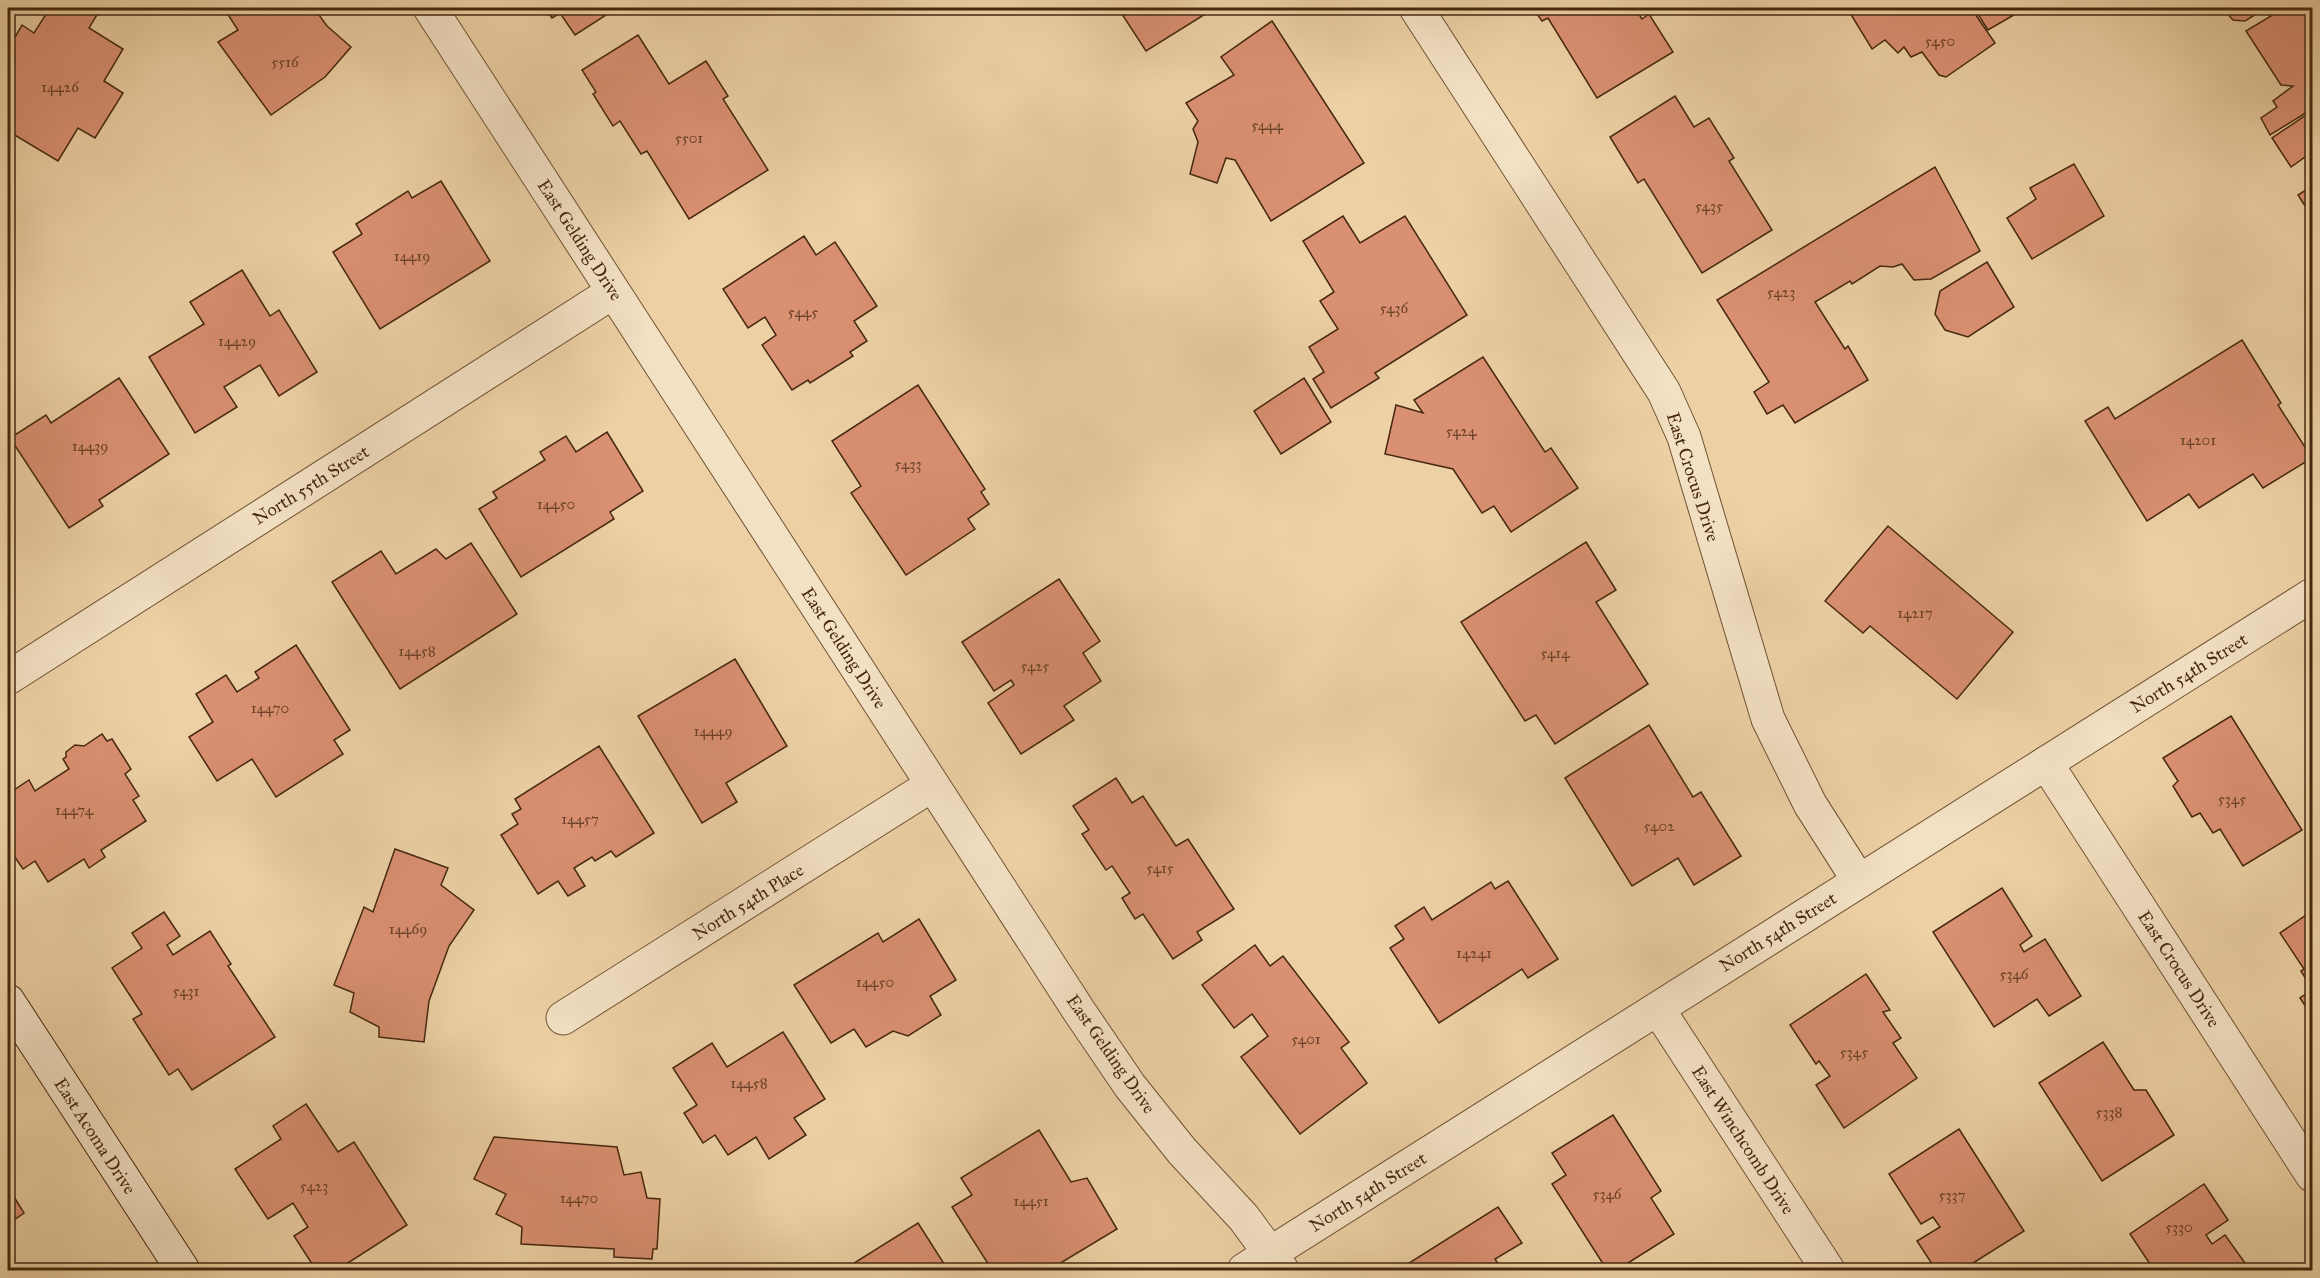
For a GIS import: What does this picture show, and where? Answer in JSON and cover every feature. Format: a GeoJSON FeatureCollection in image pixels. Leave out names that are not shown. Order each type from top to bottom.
{"type":"FeatureCollection","features":[{"type":"Feature","properties":{"kind":"street","name":"East Gelding Drive"},"geometry":{"type":"LineString","coordinates":[[430,8],[1079,1011],[1130,1086],[1182,1151],[1244,1218],[1277,1262]]}},
{"type":"Feature","properties":{"kind":"street","name":"East Crocus Drive"},"geometry":{"type":"LineString","coordinates":[[1416,8],[1664,392],[1684,437],[1768,719],[1810,804],[1859,881]]}},
{"type":"Feature","properties":{"kind":"street","name":"North 55th Street"},"geometry":{"type":"LineString","coordinates":[[8,678],[613,292]]}},
{"type":"Feature","properties":{"kind":"street","name":"North 54th Street"},"geometry":{"type":"LineString","coordinates":[[1244,1270],[1277,1262],[1658,1009],[2313,594]]}},
{"type":"Feature","properties":{"kind":"street","name":"East Crocus Drive"},"geometry":{"type":"LineString","coordinates":[[2046,763],[2313,1175]]}},
{"type":"Feature","properties":{"kind":"street","name":"North 54th Place"},"geometry":{"type":"LineString","coordinates":[[563,1018],[932,785]]}},
{"type":"Feature","properties":{"kind":"street","name":"East Acoma Drive"},"geometry":{"type":"LineString","coordinates":[[8,1001],[183,1270]]}},
{"type":"Feature","properties":{"kind":"street","name":"East Winchcomb Drive"},"geometry":{"type":"LineString","coordinates":[[1658,1009],[1828,1270]]}},
{"type":"Feature","properties":{"kind":"building"},"geometry":{"type":"Polygon","coordinates":[[[50,8],[101,8],[89,28],[123,49],[104,81],[123,93],[95,138],[78,128],[58,161],[8,131],[8,49],[22,25],[34,33],[50,8]]]}},
{"type":"Feature","properties":{"kind":"building"},"geometry":{"type":"Polygon","coordinates":[[[220,8],[314,8],[327,26],[351,47],[325,77],[271,115],[218,42],[238,30],[227,13],[220,8]]]}},
{"type":"Feature","properties":{"kind":"building"},"geometry":{"type":"Polygon","coordinates":[[[545,8],[617,8],[575,35],[560,13],[552,18],[545,8]]]}},
{"type":"Feature","properties":{"kind":"building"},"geometry":{"type":"Polygon","coordinates":[[[1118,8],[1215,8],[1146,51],[1118,8]]]}},
{"type":"Feature","properties":{"kind":"building"},"geometry":{"type":"Polygon","coordinates":[[[1533,8],[1635,8],[1642,19],[1649,14],[1673,52],[1597,98],[1548,18],[1542,21],[1533,8]]]}},
{"type":"Feature","properties":{"kind":"building"},"geometry":{"type":"Polygon","coordinates":[[[1847,8],[1971,8],[1995,43],[1946,77],[1939,75],[1922,52],[1911,57],[1904,47],[1898,53],[1885,40],[1872,49],[1847,8]]]}},
{"type":"Feature","properties":{"kind":"building"},"geometry":{"type":"Polygon","coordinates":[[[1974,8],[2016,8],[2019,12],[1988,30],[1974,8]]]}},
{"type":"Feature","properties":{"kind":"building"},"geometry":{"type":"Polygon","coordinates":[[[2226,8],[2266,8],[2245,21],[2233,20],[2225,11],[2226,8]]]}},
{"type":"Feature","properties":{"kind":"building"},"geometry":{"type":"Polygon","coordinates":[[[2284,8],[2312,8],[2312,109],[2270,135],[2261,118],[2277,107],[2273,101],[2293,86],[2281,85],[2246,31],[2284,8]]]}},
{"type":"Feature","properties":{"kind":"building"},"geometry":{"type":"Polygon","coordinates":[[[1272,21],[1364,163],[1271,221],[1235,160],[1226,158],[1217,183],[1190,174],[1198,142],[1193,129],[1198,121],[1186,103],[1234,75],[1221,57],[1272,21]]]}},
{"type":"Feature","properties":{"kind":"building"},"geometry":{"type":"Polygon","coordinates":[[[638,35],[669,84],[706,61],[728,96],[723,99],[768,170],[689,219],[647,151],[641,154],[620,121],[613,126],[593,94],[596,92],[582,70],[638,35]]]}},
{"type":"Feature","properties":{"kind":"building"},"geometry":{"type":"Polygon","coordinates":[[[1675,96],[1694,127],[1709,118],[1734,158],[1729,161],[1772,230],[1702,273],[1644,179],[1638,183],[1610,137],[1675,96]]]}},
{"type":"Feature","properties":{"kind":"building"},"geometry":{"type":"Polygon","coordinates":[[[2312,111],[2312,152],[2291,167],[2272,138],[2312,111]]]}},
{"type":"Feature","properties":{"kind":"building"},"geometry":{"type":"Polygon","coordinates":[[[2074,164],[2104,216],[2032,259],[2007,218],[2036,199],[2030,188],[2074,164]]]}},
{"type":"Feature","properties":{"kind":"building"},"geometry":{"type":"Polygon","coordinates":[[[1935,167],[1980,251],[1931,279],[1914,280],[1902,264],[1893,267],[1880,266],[1852,284],[1850,281],[1815,302],[1845,349],[1848,346],[1868,380],[1795,423],[1783,405],[1767,414],[1754,392],[1769,382],[1717,300],[1935,167]]]}},
{"type":"Feature","properties":{"kind":"building"},"geometry":{"type":"Polygon","coordinates":[[[441,181],[490,261],[380,329],[333,252],[362,234],[356,224],[408,191],[412,198],[441,181]]]}},
{"type":"Feature","properties":{"kind":"building"},"geometry":{"type":"Polygon","coordinates":[[[2312,186],[2312,217],[2298,195],[2312,186]]]}},
{"type":"Feature","properties":{"kind":"building"},"geometry":{"type":"Polygon","coordinates":[[[1343,216],[1360,243],[1405,216],[1467,315],[1375,373],[1379,378],[1331,408],[1313,379],[1324,372],[1309,347],[1338,329],[1320,301],[1334,292],[1303,241],[1343,216]]]}},
{"type":"Feature","properties":{"kind":"building"},"geometry":{"type":"Polygon","coordinates":[[[804,236],[816,255],[835,242],[877,306],[854,321],[867,341],[850,352],[853,356],[810,383],[808,380],[792,390],[762,345],[776,335],[765,317],[748,328],[723,289],[804,236]]]}},
{"type":"Feature","properties":{"kind":"building"},"geometry":{"type":"Polygon","coordinates":[[[1987,262],[2014,307],[1968,337],[1945,330],[1935,314],[1940,291],[1987,262]]]}},
{"type":"Feature","properties":{"kind":"building"},"geometry":{"type":"Polygon","coordinates":[[[242,270],[270,316],[279,310],[317,372],[279,396],[260,365],[224,387],[237,407],[195,433],[149,357],[204,324],[190,302],[242,270]]]}},
{"type":"Feature","properties":{"kind":"building"},"geometry":{"type":"Polygon","coordinates":[[[2242,340],[2281,403],[2278,405],[2312,458],[2263,488],[2253,474],[2199,508],[2189,494],[2147,521],[2085,421],[2108,407],[2115,419],[2242,340]]]}},
{"type":"Feature","properties":{"kind":"building"},"geometry":{"type":"Polygon","coordinates":[[[1483,357],[1545,452],[1551,448],[1578,488],[1511,532],[1494,506],[1482,513],[1453,469],[1385,454],[1396,405],[1423,413],[1414,400],[1483,357]]]}},
{"type":"Feature","properties":{"kind":"building"},"geometry":{"type":"Polygon","coordinates":[[[119,378],[169,454],[99,500],[103,506],[69,528],[10,438],[46,415],[51,423],[119,378]]]}},
{"type":"Feature","properties":{"kind":"building"},"geometry":{"type":"Polygon","coordinates":[[[1304,378],[1331,422],[1281,454],[1254,411],[1304,378]]]}},
{"type":"Feature","properties":{"kind":"building"},"geometry":{"type":"Polygon","coordinates":[[[918,385],[985,489],[981,492],[989,504],[968,519],[975,529],[906,575],[851,493],[861,486],[832,441],[918,385]]]}},
{"type":"Feature","properties":{"kind":"building"},"geometry":{"type":"Polygon","coordinates":[[[607,432],[643,491],[610,512],[614,519],[521,577],[479,509],[497,498],[493,492],[545,460],[540,452],[566,436],[576,452],[607,432]]]}},
{"type":"Feature","properties":{"kind":"building"},"geometry":{"type":"Polygon","coordinates":[[[1888,526],[2013,632],[1957,699],[1870,626],[1863,633],[1825,601],[1888,526]]]}},
{"type":"Feature","properties":{"kind":"building"},"geometry":{"type":"Polygon","coordinates":[[[1586,542],[1616,590],[1596,602],[1648,684],[1555,744],[1536,715],[1525,721],[1461,622],[1586,542]]]}},
{"type":"Feature","properties":{"kind":"building"},"geometry":{"type":"Polygon","coordinates":[[[471,543],[517,614],[400,689],[332,582],[381,551],[396,574],[436,549],[446,559],[471,543]]]}},
{"type":"Feature","properties":{"kind":"building"},"geometry":{"type":"Polygon","coordinates":[[[1059,579],[1100,641],[1083,653],[1101,681],[1064,706],[1074,720],[1021,754],[988,703],[1014,685],[1011,680],[994,691],[962,642],[1059,579]]]}},
{"type":"Feature","properties":{"kind":"building"},"geometry":{"type":"Polygon","coordinates":[[[296,645],[350,730],[334,740],[343,754],[276,797],[252,759],[217,781],[189,737],[213,722],[196,694],[226,675],[237,692],[259,678],[255,672],[296,645]]]}},
{"type":"Feature","properties":{"kind":"building"},"geometry":{"type":"Polygon","coordinates":[[[735,659],[787,746],[726,783],[737,802],[702,823],[638,716],[735,659]]]}},
{"type":"Feature","properties":{"kind":"building"},"geometry":{"type":"Polygon","coordinates":[[[2231,716],[2302,830],[2243,866],[2220,829],[2213,833],[2200,813],[2192,817],[2173,786],[2178,781],[2163,758],[2231,716]]]}},
{"type":"Feature","properties":{"kind":"building"},"geometry":{"type":"Polygon","coordinates":[[[1649,725],[1693,797],[1701,792],[1741,856],[1694,885],[1678,858],[1632,886],[1565,778],[1649,725]]]}},
{"type":"Feature","properties":{"kind":"building"},"geometry":{"type":"Polygon","coordinates":[[[102,734],[107,741],[112,739],[131,769],[125,774],[139,796],[133,800],[146,821],[101,850],[105,857],[89,868],[84,859],[48,882],[35,861],[23,869],[10,850],[8,851],[8,794],[29,780],[35,791],[69,769],[63,759],[66,757],[66,752],[75,745],[84,746],[102,734]]]}},
{"type":"Feature","properties":{"kind":"building"},"geometry":{"type":"Polygon","coordinates":[[[599,746],[654,833],[616,857],[611,851],[595,861],[592,857],[574,868],[585,886],[568,896],[558,881],[538,894],[501,835],[518,824],[512,814],[521,809],[515,799],[599,746]]]}},
{"type":"Feature","properties":{"kind":"building"},"geometry":{"type":"Polygon","coordinates":[[[1116,778],[1132,803],[1143,796],[1176,846],[1188,839],[1234,909],[1197,932],[1202,940],[1173,959],[1143,914],[1135,919],[1122,898],[1130,893],[1112,866],[1106,870],[1082,834],[1089,830],[1073,806],[1116,778]]]}},
{"type":"Feature","properties":{"kind":"building"},"geometry":{"type":"Polygon","coordinates":[[[395,849],[448,868],[441,885],[474,910],[449,946],[429,1001],[424,1042],[379,1037],[379,1027],[350,1012],[354,993],[334,985],[364,907],[373,912],[395,849]]]}},
{"type":"Feature","properties":{"kind":"building"},"geometry":{"type":"Polygon","coordinates":[[[1508,881],[1558,959],[1528,978],[1522,969],[1439,1023],[1390,948],[1404,939],[1395,926],[1424,907],[1432,920],[1491,882],[1495,889],[1508,881]]]}},
{"type":"Feature","properties":{"kind":"building"},"geometry":{"type":"Polygon","coordinates":[[[2002,888],[2032,936],[2020,945],[2024,952],[2045,939],[2081,996],[2049,1016],[2037,999],[1994,1027],[1933,932],[2002,888]]]}},
{"type":"Feature","properties":{"kind":"building"},"geometry":{"type":"Polygon","coordinates":[[[2312,911],[2312,989],[2301,971],[2304,969],[2280,933],[2312,911]]]}},
{"type":"Feature","properties":{"kind":"building"},"geometry":{"type":"Polygon","coordinates":[[[164,912],[180,936],[167,945],[173,955],[210,931],[231,964],[228,966],[275,1037],[192,1090],[178,1069],[169,1075],[133,1019],[142,1014],[112,968],[142,948],[132,933],[164,912]]]}},
{"type":"Feature","properties":{"kind":"building"},"geometry":{"type":"Polygon","coordinates":[[[919,919],[956,980],[930,996],[941,1015],[908,1036],[893,1031],[866,1047],[854,1029],[831,1043],[794,985],[878,933],[883,942],[919,919]]]}},
{"type":"Feature","properties":{"kind":"building"},"geometry":{"type":"Polygon","coordinates":[[[1255,945],[1270,966],[1283,956],[1349,1042],[1341,1048],[1367,1083],[1300,1134],[1241,1057],[1268,1036],[1252,1014],[1234,1028],[1202,985],[1255,945]]]}},
{"type":"Feature","properties":{"kind":"building"},"geometry":{"type":"Polygon","coordinates":[[[1866,974],[1890,1010],[1883,1012],[1901,1038],[1893,1043],[1917,1078],[1844,1128],[1816,1085],[1830,1076],[1819,1061],[1816,1064],[1790,1025],[1866,974]]]}},
{"type":"Feature","properties":{"kind":"building"},"geometry":{"type":"Polygon","coordinates":[[[2312,990],[2312,1016],[2300,998],[2312,990]]]}},
{"type":"Feature","properties":{"kind":"building"},"geometry":{"type":"Polygon","coordinates":[[[783,1032],[825,1099],[794,1118],[806,1135],[769,1159],[756,1137],[728,1155],[715,1135],[703,1143],[684,1113],[697,1105],[673,1068],[712,1043],[727,1067],[783,1032]]]}},
{"type":"Feature","properties":{"kind":"building"},"geometry":{"type":"Polygon","coordinates":[[[2103,1042],[2134,1090],[2146,1090],[2174,1135],[2102,1181],[2039,1083],[2103,1042]]]}},
{"type":"Feature","properties":{"kind":"building"},"geometry":{"type":"Polygon","coordinates":[[[306,1104],[338,1152],[354,1142],[407,1225],[337,1270],[316,1270],[294,1236],[308,1227],[293,1203],[268,1219],[235,1169],[281,1139],[273,1126],[306,1104]]]}},
{"type":"Feature","properties":{"kind":"building"},"geometry":{"type":"Polygon","coordinates":[[[1613,1115],[1661,1191],[1651,1198],[1674,1234],[1617,1270],[1607,1270],[1552,1184],[1566,1175],[1552,1153],[1613,1115]]]}},
{"type":"Feature","properties":{"kind":"building"},"geometry":{"type":"Polygon","coordinates":[[[1959,1129],[2024,1231],[1962,1270],[1936,1270],[1917,1241],[1940,1227],[1933,1217],[1921,1224],[1889,1174],[1959,1129]]]}},
{"type":"Feature","properties":{"kind":"building"},"geometry":{"type":"Polygon","coordinates":[[[1039,1130],[1071,1182],[1087,1178],[1117,1229],[1049,1270],[992,1270],[952,1207],[972,1195],[961,1178],[1039,1130]]]}},
{"type":"Feature","properties":{"kind":"building"},"geometry":{"type":"Polygon","coordinates":[[[494,1137],[617,1147],[624,1175],[641,1172],[647,1198],[660,1199],[657,1249],[653,1249],[652,1259],[614,1257],[614,1249],[521,1244],[522,1227],[496,1214],[506,1194],[474,1179],[494,1137]]]}},
{"type":"Feature","properties":{"kind":"building"},"geometry":{"type":"Polygon","coordinates":[[[2204,1184],[2228,1220],[2206,1235],[2212,1244],[2225,1235],[2250,1270],[2154,1270],[2130,1234],[2204,1184]]]}},
{"type":"Feature","properties":{"kind":"building"},"geometry":{"type":"Polygon","coordinates":[[[8,1187],[24,1213],[8,1224],[8,1187]]]}},
{"type":"Feature","properties":{"kind":"building"},"geometry":{"type":"Polygon","coordinates":[[[1498,1207],[1522,1243],[1495,1259],[1502,1270],[1398,1270],[1498,1207]]]}},
{"type":"Feature","properties":{"kind":"building"},"geometry":{"type":"Polygon","coordinates":[[[918,1223],[948,1270],[843,1270],[918,1223]]]}}]}
